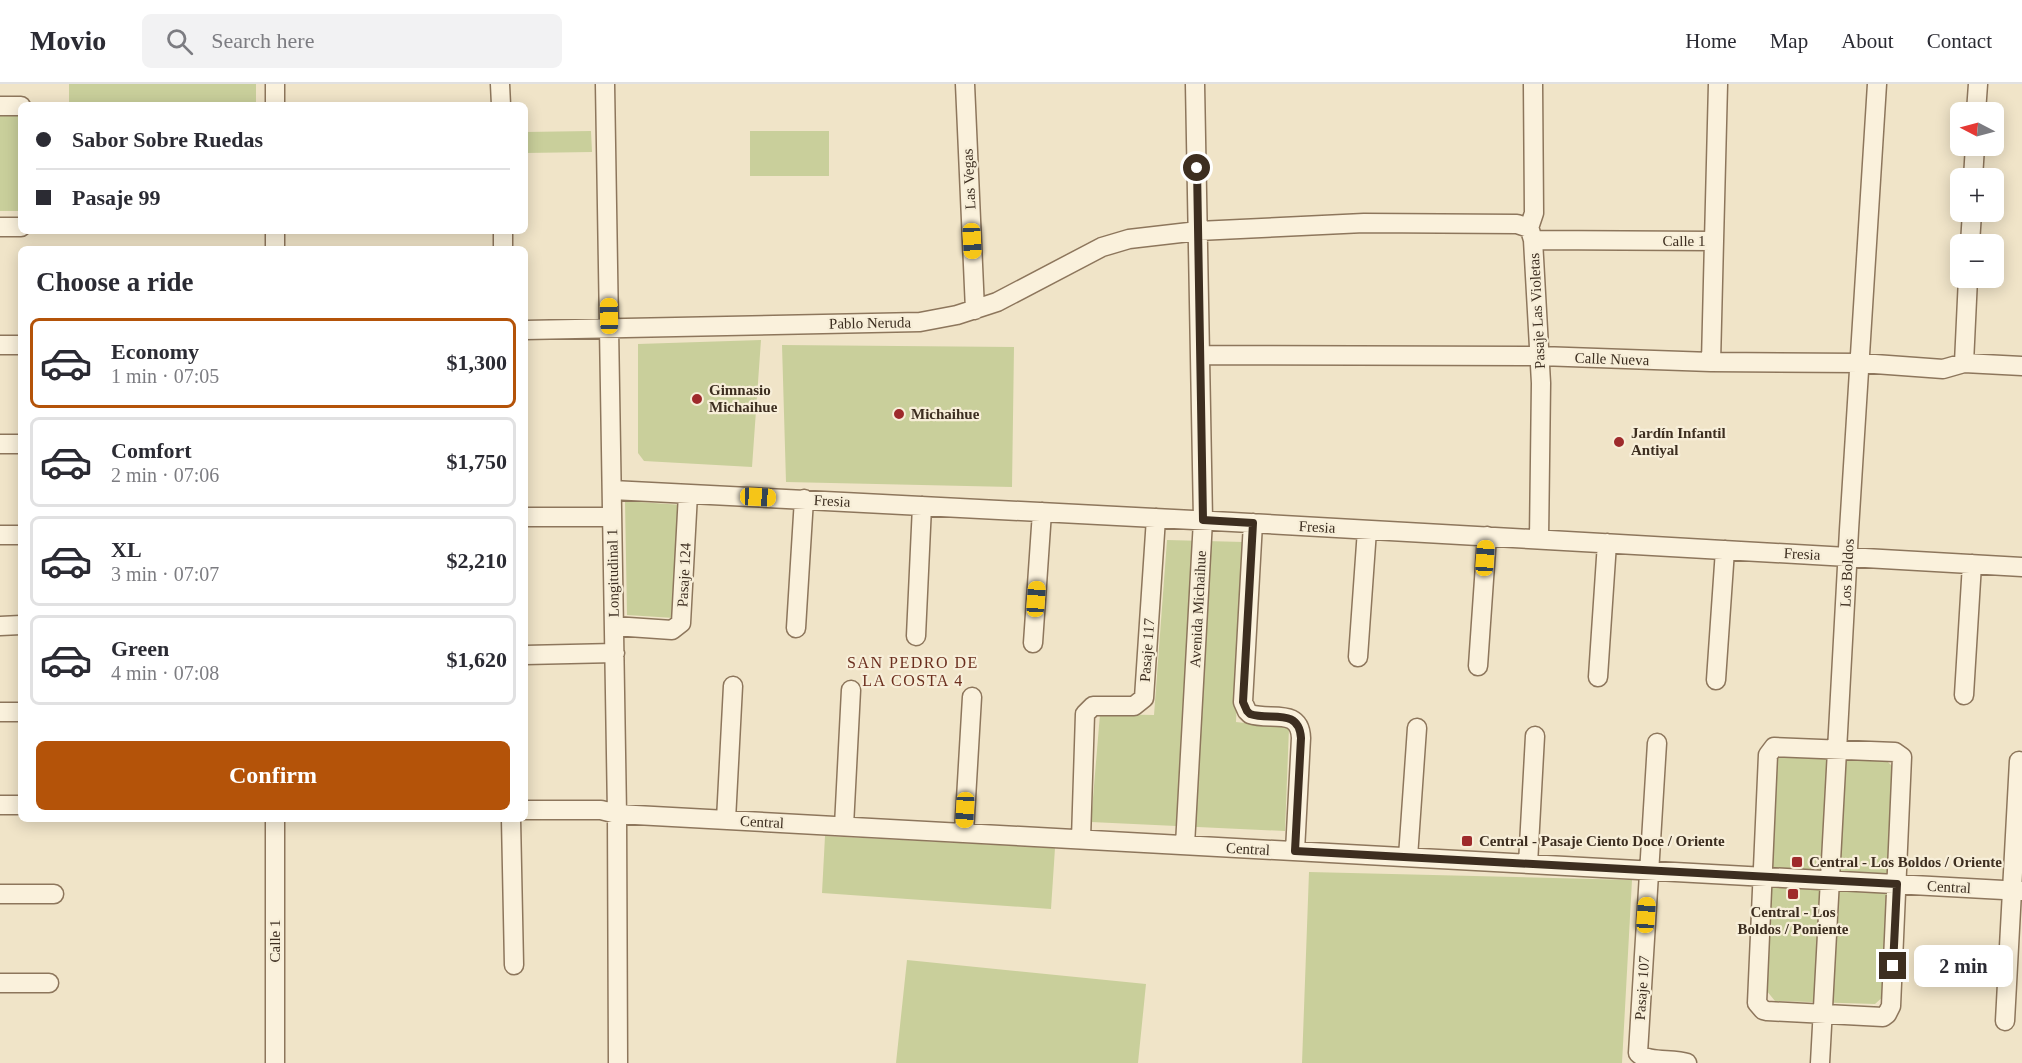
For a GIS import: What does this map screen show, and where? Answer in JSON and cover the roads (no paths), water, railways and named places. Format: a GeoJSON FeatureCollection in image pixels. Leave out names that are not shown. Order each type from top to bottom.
{"type":"FeatureCollection","features":[{"type":"Feature","properties":{"kind":"street"},"geometry":{"type":"LineString","coordinates":[[275,84],[275,102]]}},
{"type":"Feature","properties":{"kind":"street"},"geometry":{"type":"LineString","coordinates":[[500,84],[501,102]]}},
{"type":"Feature","properties":{"kind":"street","name":"Longitudinal 1"},"geometry":{"type":"LineString","coordinates":[[605,84],[615,653],[618,1063]]}},
{"type":"Feature","properties":{"kind":"street","name":"Las Vegas"},"geometry":{"type":"LineString","coordinates":[[965,84],[975,310]]}},
{"type":"Feature","properties":{"kind":"street","name":"Avenida Michaihue"},"geometry":{"type":"LineString","coordinates":[[1185,845],[1203,520],[1195,84]]}},
{"type":"Feature","properties":{"kind":"street","name":"Pasaje Las Violetas"},"geometry":{"type":"LineString","coordinates":[[1533,84],[1531,234],[1540,356],[1539,539]]}},
{"type":"Feature","properties":{"kind":"street","name":"Calle 1"},"geometry":{"type":"LineString","coordinates":[[1198,231],[1418,222],[1517,224],[1531,234],[1714,241],[1718,84]]}},
{"type":"Feature","properties":{"kind":"street","name":"Los Boldos"},"geometry":{"type":"LineString","coordinates":[[1820,1063],[1877,84]]}},
{"type":"Feature","properties":{"kind":"street"},"geometry":{"type":"LineString","coordinates":[[1977,102],[1978,84]]}},
{"type":"Feature","properties":{"kind":"street"},"geometry":{"type":"LineString","coordinates":[[0,106],[18,106]]}},
{"type":"Feature","properties":{"kind":"street"},"geometry":{"type":"LineString","coordinates":[[0,227],[18,227]]}},
{"type":"Feature","properties":{"kind":"street","name":"Pablo Neruda"},"geometry":{"type":"LineString","coordinates":[[528,330],[920,322],[975,310],[1019,292],[1102,247],[1114,243],[1129,239],[1198,231]]}},
{"type":"Feature","properties":{"kind":"street"},"geometry":{"type":"LineString","coordinates":[[1711,362],[1714,241]]}},
{"type":"Feature","properties":{"kind":"street"},"geometry":{"type":"LineString","coordinates":[[1964,363],[1968,288]]}},
{"type":"Feature","properties":{"kind":"street"},"geometry":{"type":"LineString","coordinates":[[0,345],[18,345]]}},
{"type":"Feature","properties":{"kind":"street","name":"Calle Nueva"},"geometry":{"type":"LineString","coordinates":[[1200,355],[1540,356],[1711,362],[1861,363],[1943,369],[1964,363],[2022,366]]}},
{"type":"Feature","properties":{"kind":"street"},"geometry":{"type":"LineString","coordinates":[[0,444],[18,444]]}},
{"type":"Feature","properties":{"kind":"street","name":"Fresia"},"geometry":{"type":"LineString","coordinates":[[612,490],[1203,520],[2022,567]]}},
{"type":"Feature","properties":{"kind":"street","name":"Pasaje 124"},"geometry":{"type":"LineString","coordinates":[[614,626],[672,630],[681,623],[688,494]]}},
{"type":"Feature","properties":{"kind":"street"},"geometry":{"type":"LineString","coordinates":[[796,628],[804,500]]}},
{"type":"Feature","properties":{"kind":"street"},"geometry":{"type":"LineString","coordinates":[[916,636],[922,506]]}},
{"type":"Feature","properties":{"kind":"street"},"geometry":{"type":"LineString","coordinates":[[1032,643],[1042,512]]}},
{"type":"Feature","properties":{"kind":"street"},"geometry":{"type":"LineString","coordinates":[[528,518],[612,517]]}},
{"type":"Feature","properties":{"kind":"street","name":"Pasaje 117"},"geometry":{"type":"LineString","coordinates":[[1081,839],[1085,714],[1093,706],[1137,705],[1144,698],[1156,518]]}},
{"type":"Feature","properties":{"kind":"street"},"geometry":{"type":"LineString","coordinates":[[1253,523],[1243,702],[1250,714],[1286,717],[1292,719],[1299,727],[1301,738],[1295,851]]}},
{"type":"Feature","properties":{"kind":"street"},"geometry":{"type":"LineString","coordinates":[[1358,657],[1366,530]]}},
{"type":"Feature","properties":{"kind":"street"},"geometry":{"type":"LineString","coordinates":[[0,536],[18,535]]}},
{"type":"Feature","properties":{"kind":"street"},"geometry":{"type":"LineString","coordinates":[[1478,666],[1487,536]]}},
{"type":"Feature","properties":{"kind":"street"},"geometry":{"type":"LineString","coordinates":[[1598,676],[1607,543]]}},
{"type":"Feature","properties":{"kind":"street"},"geometry":{"type":"LineString","coordinates":[[1716,680],[1725,550]]}},
{"type":"Feature","properties":{"kind":"street"},"geometry":{"type":"LineString","coordinates":[[1965,695],[1972,564]]}},
{"type":"Feature","properties":{"kind":"street"},"geometry":{"type":"LineString","coordinates":[[0,626],[18,625]]}},
{"type":"Feature","properties":{"kind":"street"},"geometry":{"type":"LineString","coordinates":[[528,655],[615,653]]}},
{"type":"Feature","properties":{"kind":"street"},"geometry":{"type":"LineString","coordinates":[[726,820],[733,686]]}},
{"type":"Feature","properties":{"kind":"street"},"geometry":{"type":"LineString","coordinates":[[844,826],[851,690]]}},
{"type":"Feature","properties":{"kind":"street"},"geometry":{"type":"LineString","coordinates":[[964,833],[972,697]]}},
{"type":"Feature","properties":{"kind":"street"},"geometry":{"type":"LineString","coordinates":[[0,712],[18,712]]}},
{"type":"Feature","properties":{"kind":"street"},"geometry":{"type":"LineString","coordinates":[[1408,857],[1417,728]]}},
{"type":"Feature","properties":{"kind":"street"},"geometry":{"type":"LineString","coordinates":[[1528,864],[1535,736]]}},
{"type":"Feature","properties":{"kind":"street"},"geometry":{"type":"LineString","coordinates":[[1649,871],[1657,742]]}},
{"type":"Feature","properties":{"kind":"street"},"geometry":{"type":"LineString","coordinates":[[1778,747],[1895,752],[1902,757],[1890,1011],[1883,1017],[1878,1017],[1763,1010],[1757,1003],[1762,877],[1771,749],[1778,747]]}},
{"type":"Feature","properties":{"kind":"street"},"geometry":{"type":"LineString","coordinates":[[2005,1021],[2017,891],[2019,761]]}},
{"type":"Feature","properties":{"kind":"street"},"geometry":{"type":"LineString","coordinates":[[0,805],[18,805]]}},
{"type":"Feature","properties":{"kind":"street","name":"Central"},"geometry":{"type":"LineString","coordinates":[[528,810],[601,810],[617,814],[2017,891]]}},
{"type":"Feature","properties":{"kind":"street","name":"Calle 1"},"geometry":{"type":"LineString","coordinates":[[275,822],[275,1063]]}},
{"type":"Feature","properties":{"kind":"street"},"geometry":{"type":"LineString","coordinates":[[512,822],[514,965]]}},
{"type":"Feature","properties":{"kind":"street","name":"Pasaje 107"},"geometry":{"type":"LineString","coordinates":[[1649,871],[1638,1053],[1646,1059],[1687,1063]]}},
{"type":"Feature","properties":{"kind":"street"},"geometry":{"type":"LineString","coordinates":[[0,894],[54,894]]}},
{"type":"Feature","properties":{"kind":"street"},"geometry":{"type":"LineString","coordinates":[[0,983],[49,983]]}},
{"type":"Feature","properties":{"kind":"place","name":"Gimnasio Michaihue"},"geometry":{"type":"Point","coordinates":[697,399]}},
{"type":"Feature","properties":{"kind":"place","name":"Michaihue"},"geometry":{"type":"Point","coordinates":[899,414]}},
{"type":"Feature","properties":{"kind":"place","name":"Jardín Infantil Antiyal"},"geometry":{"type":"Point","coordinates":[1619,442]}},
{"type":"Feature","properties":{"kind":"place","name":"Central - Pasaje Ciento Doce / Oriente"},"geometry":{"type":"Point","coordinates":[1467,841]}},
{"type":"Feature","properties":{"kind":"place","name":"Central - Los Boldos / Oriente"},"geometry":{"type":"Point","coordinates":[1797,862]}},
{"type":"Feature","properties":{"kind":"place","name":"Central - Los Boldos / Poniente"},"geometry":{"type":"Point","coordinates":[1793,894]}},
{"type":"Feature","properties":{"kind":"district","name":"SAN PEDRO DE LA COSTA 4"},"geometry":{"type":"Point","coordinates":[913,671]}}]}
